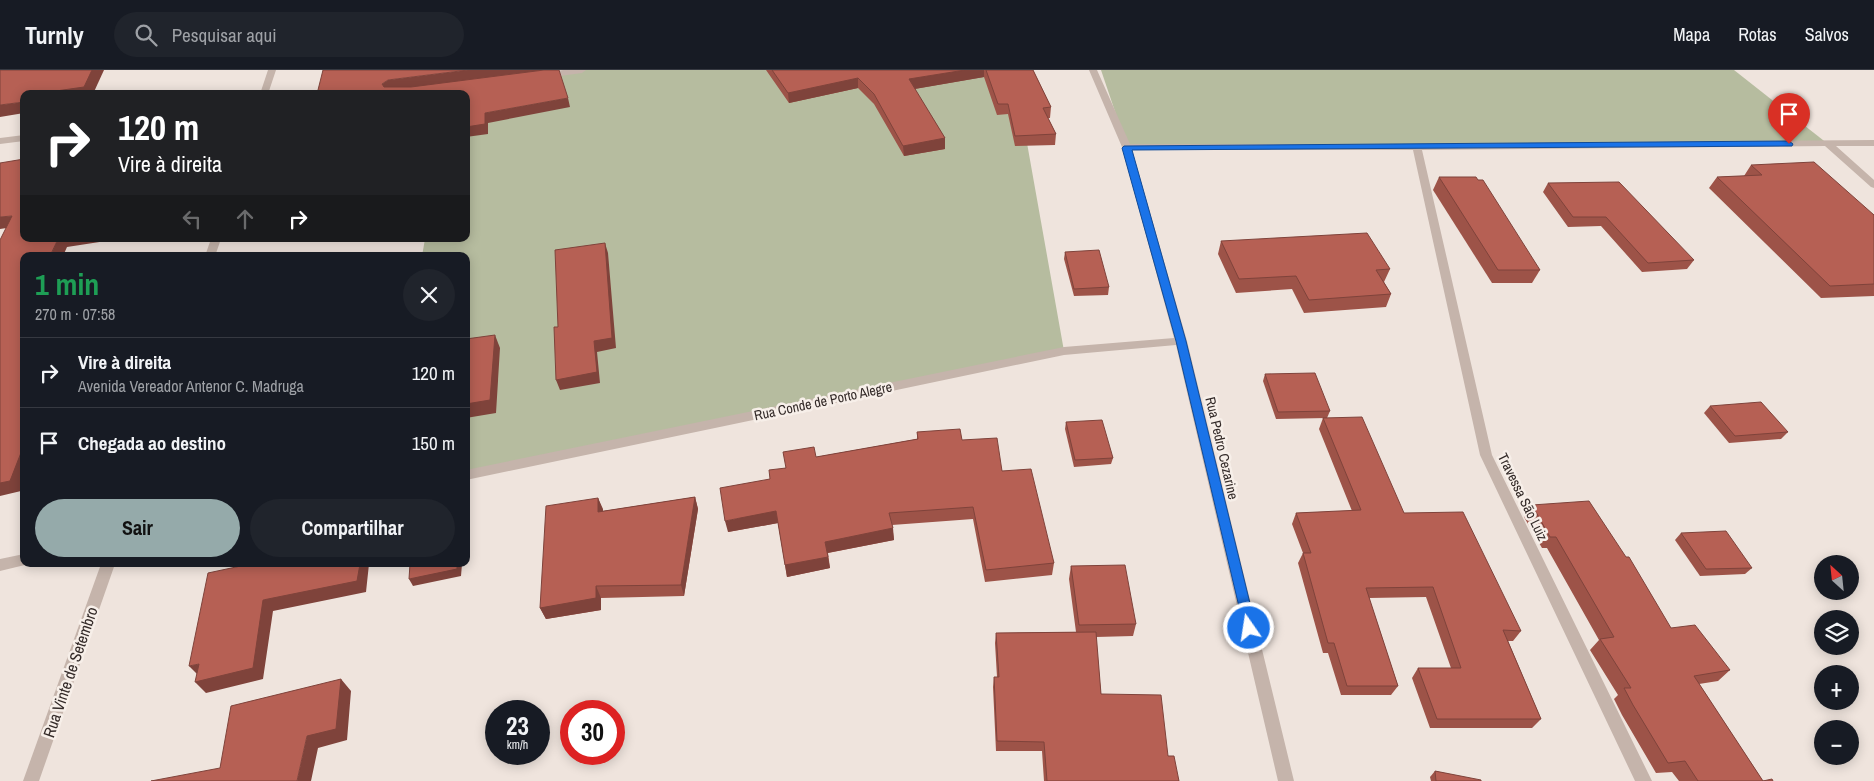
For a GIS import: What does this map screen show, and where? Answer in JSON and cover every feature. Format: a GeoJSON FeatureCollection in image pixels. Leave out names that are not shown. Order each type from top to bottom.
{"type":"FeatureCollection","features":[{"type":"Feature","properties":{"kind":"street"},"geometry":{"type":"LineString","coordinates":[[265,90],[272,70]]}},
{"type":"Feature","properties":{"kind":"street"},"geometry":{"type":"LineString","coordinates":[[534,76],[582,70]]}},
{"type":"Feature","properties":{"kind":"street","name":"Rua Pedro Cezarine"},"geometry":{"type":"LineString","coordinates":[[1093,70],[1127,148],[1181,341],[1286,781]]}},
{"type":"Feature","properties":{"kind":"street"},"geometry":{"type":"LineString","coordinates":[[0,142],[20,139]]}},
{"type":"Feature","properties":{"kind":"street"},"geometry":{"type":"LineString","coordinates":[[1127,148],[1874,143]]}},
{"type":"Feature","properties":{"kind":"street"},"geometry":{"type":"LineString","coordinates":[[1828,144],[1874,185]]}},
{"type":"Feature","properties":{"kind":"street","name":"Travessa São Luiz"},"geometry":{"type":"LineString","coordinates":[[1417,147],[1486,455],[1644,781]]}},
{"type":"Feature","properties":{"kind":"street","name":"Rua Conde de Porto Alegre"},"geometry":{"type":"LineString","coordinates":[[470,474],[1064,351],[1181,341]]}},
{"type":"Feature","properties":{"kind":"street"},"geometry":{"type":"LineString","coordinates":[[0,565],[20,561]]}},
{"type":"Feature","properties":{"kind":"street","name":"Rua Vinte de Setembro"},"geometry":{"type":"LineString","coordinates":[[32,781],[107,567]]}},
{"type":"Feature","properties":{"kind":"green space"},"geometry":{"type":"Polygon","coordinates":[[[582,70],[1014,70],[1064,351],[470,474],[470,252],[423,252],[424,242],[470,242],[470,93],[582,70]]]}},
{"type":"Feature","properties":{"kind":"green space"},"geometry":{"type":"Polygon","coordinates":[[[1101,70],[1734,70],[1828,144],[1127,147],[1101,70]]]}},
{"type":"Feature","properties":{"kind":"building"},"geometry":{"type":"Polygon","coordinates":[[[0,70],[92,70],[84,87],[63,90],[20,90],[20,102],[0,105],[0,70]]]}},
{"type":"Feature","properties":{"kind":"building"},"geometry":{"type":"Polygon","coordinates":[[[323,70],[468,70],[388,80],[382,84],[384,87],[411,87],[544,70],[559,70],[568,98],[485,113],[485,124],[470,126],[470,90],[318,90],[323,70]]]}},
{"type":"Feature","properties":{"kind":"building"},"geometry":{"type":"Polygon","coordinates":[[[772,70],[965,70],[909,79],[945,138],[903,146],[874,94],[858,78],[788,93],[772,70]]]}},
{"type":"Feature","properties":{"kind":"building"},"geometry":{"type":"Polygon","coordinates":[[[986,70],[1033,70],[1051,107],[1043,108],[1056,134],[1015,136],[1008,104],[998,104],[986,70]]]}},
{"type":"Feature","properties":{"kind":"building"},"geometry":{"type":"Polygon","coordinates":[[[20,160],[20,242],[57,242],[52,252],[20,252],[20,455],[10,481],[0,483],[0,240],[12,216],[0,217],[0,163],[20,160]]]}},
{"type":"Feature","properties":{"kind":"building"},"geometry":{"type":"Polygon","coordinates":[[[1814,162],[1874,215],[1874,284],[1830,286],[1717,177],[1762,175],[1751,165],[1814,162]]]}},
{"type":"Feature","properties":{"kind":"building"},"geometry":{"type":"Polygon","coordinates":[[[1439,177],[1476,177],[1478,180],[1483,180],[1540,270],[1498,270],[1439,177]]]}},
{"type":"Feature","properties":{"kind":"building"},"geometry":{"type":"Polygon","coordinates":[[[1619,182],[1694,260],[1648,263],[1606,217],[1573,217],[1548,183],[1619,182]]]}},
{"type":"Feature","properties":{"kind":"building"},"geometry":{"type":"Polygon","coordinates":[[[1367,233],[1390,269],[1376,270],[1391,294],[1309,300],[1296,276],[1239,279],[1221,241],[1367,233]]]}},
{"type":"Feature","properties":{"kind":"building"},"geometry":{"type":"Polygon","coordinates":[[[605,243],[612,338],[594,341],[597,372],[556,380],[554,327],[558,327],[555,250],[605,243]]]}},
{"type":"Feature","properties":{"kind":"building"},"geometry":{"type":"Polygon","coordinates":[[[1099,250],[1109,287],[1074,289],[1065,252],[1099,250]]]}},
{"type":"Feature","properties":{"kind":"building"},"geometry":{"type":"Polygon","coordinates":[[[495,335],[490,400],[470,403],[470,338],[495,335]]]}},
{"type":"Feature","properties":{"kind":"building"},"geometry":{"type":"Polygon","coordinates":[[[1315,373],[1330,411],[1278,412],[1265,374],[1315,373]]]}},
{"type":"Feature","properties":{"kind":"building"},"geometry":{"type":"Polygon","coordinates":[[[1761,402],[1788,432],[1735,436],[1710,406],[1761,402]]]}},
{"type":"Feature","properties":{"kind":"building"},"geometry":{"type":"Polygon","coordinates":[[[1362,417],[1404,513],[1463,512],[1521,631],[1503,630],[1541,719],[1437,719],[1418,668],[1461,668],[1433,587],[1366,588],[1398,686],[1347,686],[1334,643],[1328,643],[1303,553],[1311,553],[1296,513],[1361,510],[1323,418],[1362,417]]]}},
{"type":"Feature","properties":{"kind":"building"},"geometry":{"type":"Polygon","coordinates":[[[1102,420],[1113,458],[1075,460],[1066,422],[1102,420]]]}},
{"type":"Feature","properties":{"kind":"building"},"geometry":{"type":"Polygon","coordinates":[[[960,429],[962,440],[997,438],[1002,471],[1031,469],[1054,563],[986,570],[973,507],[889,513],[893,528],[825,542],[828,557],[785,565],[776,511],[725,521],[720,488],[770,479],[769,470],[786,468],[783,452],[814,447],[816,457],[918,439],[917,432],[960,429]]]}},
{"type":"Feature","properties":{"kind":"building"},"geometry":{"type":"Polygon","coordinates":[[[695,497],[681,585],[596,586],[596,598],[540,608],[546,506],[598,498],[598,512],[695,497]]]}},
{"type":"Feature","properties":{"kind":"building"},"geometry":{"type":"Polygon","coordinates":[[[1589,501],[1626,557],[1629,557],[1671,628],[1695,625],[1730,670],[1694,676],[1763,781],[1698,781],[1685,761],[1668,763],[1624,688],[1631,688],[1600,639],[1614,637],[1556,537],[1550,537],[1532,505],[1589,501]]]}},
{"type":"Feature","properties":{"kind":"building"},"geometry":{"type":"Polygon","coordinates":[[[1726,531],[1752,568],[1706,569],[1681,533],[1726,531]]]}},
{"type":"Feature","properties":{"kind":"building"},"geometry":{"type":"Polygon","coordinates":[[[1125,565],[1136,624],[1079,625],[1071,566],[1125,565]]]}},
{"type":"Feature","properties":{"kind":"building"},"geometry":{"type":"Polygon","coordinates":[[[236,567],[359,567],[357,581],[263,600],[253,668],[195,682],[199,664],[189,666],[208,573],[236,567]]]}},
{"type":"Feature","properties":{"kind":"building"},"geometry":{"type":"Polygon","coordinates":[[[410,567],[457,567],[457,569],[409,579],[410,567]]]}},
{"type":"Feature","properties":{"kind":"building"},"geometry":{"type":"Polygon","coordinates":[[[1096,632],[1101,694],[1161,695],[1168,756],[1174,756],[1179,781],[1047,781],[1044,742],[997,741],[994,677],[999,677],[996,633],[1096,632]]]}},
{"type":"Feature","properties":{"kind":"building"},"geometry":{"type":"Polygon","coordinates":[[[341,679],[336,729],[307,736],[297,781],[151,781],[220,768],[231,706],[341,679]]]}},
{"type":"Feature","properties":{"kind":"building"},"geometry":{"type":"Polygon","coordinates":[[[1435,771],[1481,780],[1481,781],[1436,781],[1435,771]]]}},
{"type":"Feature","properties":{"kind":"route"},"geometry":{"type":"LineString","coordinates":[[1249,628],[1181,341],[1127,148],[1789,144]]}}]}
